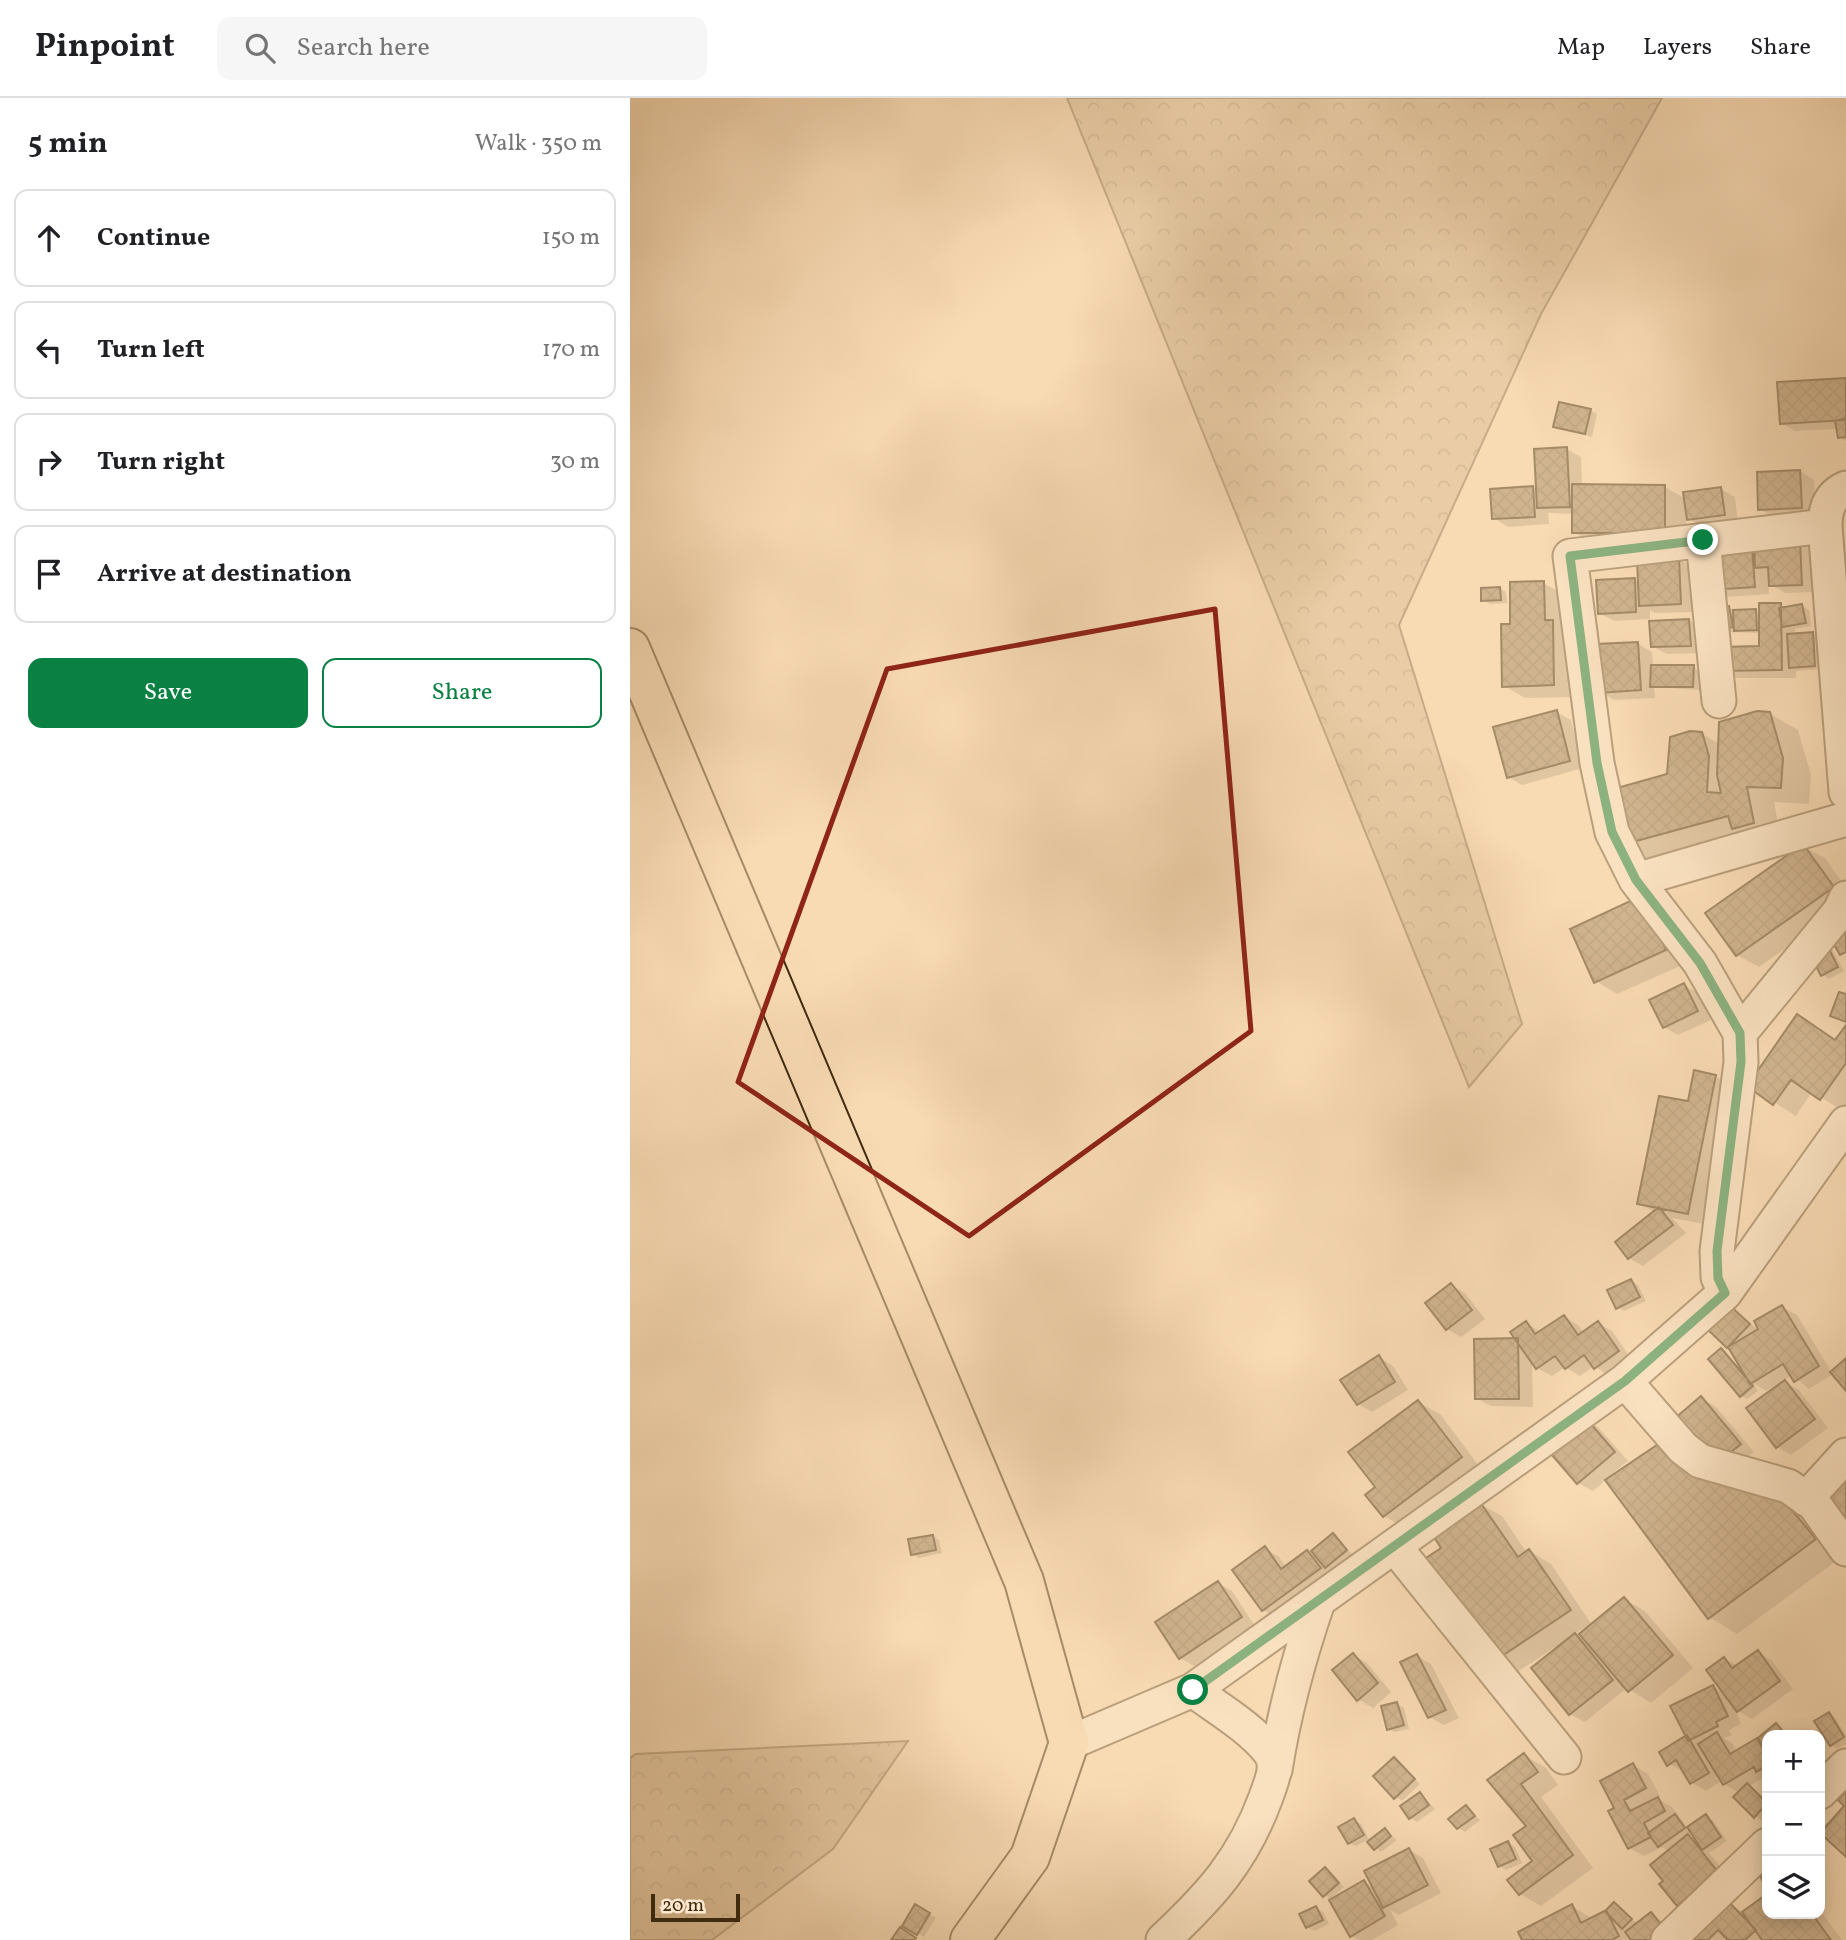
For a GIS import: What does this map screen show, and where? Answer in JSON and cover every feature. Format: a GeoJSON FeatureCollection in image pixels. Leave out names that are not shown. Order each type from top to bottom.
{"type":"FeatureCollection","features":[{"type":"Feature","properties":{"kind":"main road"},"geometry":{"type":"LineString","coordinates":[[630,648],[1024,1581],[1069,1743],[1030,1857],[970,1940]]}},
{"type":"Feature","properties":{"kind":"street"},"geometry":{"type":"LineString","coordinates":[[1846,488],[1834,493],[1825,513],[1846,792]]}},
{"type":"Feature","properties":{"kind":"street"},"geometry":{"type":"LineString","coordinates":[[1725,1293],[1718,1278],[1717,1251],[1741,1062],[1740,1033],[1700,963],[1636,880],[1612,832],[1597,763],[1570,556],[1825,526]]}},
{"type":"Feature","properties":{"kind":"street"},"geometry":{"type":"LineString","coordinates":[[1703,540],[1719,701]]}},
{"type":"Feature","properties":{"kind":"street"},"geometry":{"type":"LineString","coordinates":[[1636,880],[1846,819]]}},
{"type":"Feature","properties":{"kind":"street"},"geometry":{"type":"LineString","coordinates":[[1740,1033],[1840,911],[1846,898]]}},
{"type":"Feature","properties":{"kind":"street"},"geometry":{"type":"LineString","coordinates":[[1069,1743],[1193,1690],[1625,1381],[1725,1293],[1846,1123]]}},
{"type":"Feature","properties":{"kind":"street"},"geometry":{"type":"LineString","coordinates":[[1625,1381],[1683,1448],[1700,1461],[1788,1486],[1814,1504],[1846,1549]]}},
{"type":"Feature","properties":{"kind":"street"},"geometry":{"type":"LineString","coordinates":[[1806,1499],[1846,1455]]}},
{"type":"Feature","properties":{"kind":"street"},"geometry":{"type":"LineString","coordinates":[[1395,1546],[1564,1757]]}},
{"type":"Feature","properties":{"kind":"street"},"geometry":{"type":"LineString","coordinates":[[1163,1940],[1207,1899],[1233,1866],[1255,1828],[1275,1770],[1304,1643],[1318,1602]]}},
{"type":"Feature","properties":{"kind":"street"},"geometry":{"type":"LineString","coordinates":[[1193,1690],[1270,1752],[1275,1770]]}},
{"type":"Feature","properties":{"kind":"street"},"geometry":{"type":"LineString","coordinates":[[1825,1787],[1846,1766]]}},
{"type":"Feature","properties":{"kind":"street"},"geometry":{"type":"LineString","coordinates":[[1668,1940],[1762,1850]]}},
{"type":"Feature","properties":{"kind":"highlighted area"},"geometry":{"type":"Polygon","coordinates":[[[1215,609],[1251,1031],[969,1236],[738,1082],[887,669],[1215,609]]]}},
{"type":"Feature","properties":{"kind":"green space"},"geometry":{"type":"Polygon","coordinates":[[[1067,98],[1662,98],[1541,314],[1399,625],[1522,1024],[1469,1087],[1067,98]]]}},
{"type":"Feature","properties":{"kind":"green space"},"geometry":{"type":"Polygon","coordinates":[[[908,1741],[833,1849],[712,1940],[630,1940],[630,1758],[636,1754],[908,1741]]]}},
{"type":"Feature","properties":{"kind":"building"},"geometry":{"type":"Polygon","coordinates":[[[1846,378],[1846,420],[1780,424],[1777,382],[1846,378]]]}},
{"type":"Feature","properties":{"kind":"building"},"geometry":{"type":"Polygon","coordinates":[[[1559,402],[1591,409],[1585,434],[1553,427],[1559,402]]]}},
{"type":"Feature","properties":{"kind":"building"},"geometry":{"type":"Polygon","coordinates":[[[1846,418],[1846,437],[1838,438],[1835,421],[1846,418]]]}},
{"type":"Feature","properties":{"kind":"building"},"geometry":{"type":"Polygon","coordinates":[[[1567,447],[1570,507],[1537,508],[1534,449],[1567,447]]]}},
{"type":"Feature","properties":{"kind":"building"},"geometry":{"type":"Polygon","coordinates":[[[1800,470],[1802,508],[1758,510],[1757,472],[1800,470]]]}},
{"type":"Feature","properties":{"kind":"building"},"geometry":{"type":"Polygon","coordinates":[[[1572,484],[1665,485],[1665,533],[1572,533],[1572,484]]]}},
{"type":"Feature","properties":{"kind":"building"},"geometry":{"type":"Polygon","coordinates":[[[1533,486],[1535,517],[1492,519],[1490,489],[1533,486]]]}},
{"type":"Feature","properties":{"kind":"building"},"geometry":{"type":"Polygon","coordinates":[[[1721,487],[1725,515],[1687,520],[1683,492],[1721,487]]]}},
{"type":"Feature","properties":{"kind":"building"},"geometry":{"type":"Polygon","coordinates":[[[1800,541],[1802,585],[1769,586],[1768,567],[1755,568],[1754,543],[1800,541]]]}},
{"type":"Feature","properties":{"kind":"building"},"geometry":{"type":"Polygon","coordinates":[[[1752,547],[1755,587],[1709,590],[1707,550],[1752,547]]]}},
{"type":"Feature","properties":{"kind":"building"},"geometry":{"type":"Polygon","coordinates":[[[1679,557],[1681,604],[1639,606],[1637,559],[1679,557]]]}},
{"type":"Feature","properties":{"kind":"building"},"geometry":{"type":"Polygon","coordinates":[[[1635,578],[1636,612],[1598,614],[1596,580],[1635,578]]]}},
{"type":"Feature","properties":{"kind":"building"},"geometry":{"type":"Polygon","coordinates":[[[1544,581],[1545,620],[1553,620],[1554,685],[1502,687],[1501,624],[1510,624],[1510,582],[1544,581]]]}},
{"type":"Feature","properties":{"kind":"building"},"geometry":{"type":"Polygon","coordinates":[[[1500,587],[1501,600],[1481,601],[1481,588],[1500,587]]]}},
{"type":"Feature","properties":{"kind":"building"},"geometry":{"type":"Polygon","coordinates":[[[1759,603],[1781,603],[1782,670],[1721,671],[1721,647],[1759,646],[1759,603]]]}},
{"type":"Feature","properties":{"kind":"building"},"geometry":{"type":"Polygon","coordinates":[[[1802,604],[1806,623],[1782,627],[1779,608],[1802,604]]]}},
{"type":"Feature","properties":{"kind":"building"},"geometry":{"type":"Polygon","coordinates":[[[1729,606],[1733,627],[1718,630],[1715,608],[1729,606]]]}},
{"type":"Feature","properties":{"kind":"building"},"geometry":{"type":"Polygon","coordinates":[[[1756,609],[1757,630],[1734,631],[1733,610],[1756,609]]]}},
{"type":"Feature","properties":{"kind":"building"},"geometry":{"type":"Polygon","coordinates":[[[1689,619],[1691,646],[1651,647],[1649,621],[1689,619]]]}},
{"type":"Feature","properties":{"kind":"building"},"geometry":{"type":"Polygon","coordinates":[[[1813,632],[1815,666],[1789,668],[1787,634],[1813,632]]]}},
{"type":"Feature","properties":{"kind":"building"},"geometry":{"type":"Polygon","coordinates":[[[1638,642],[1641,690],[1598,693],[1596,644],[1638,642]]]}},
{"type":"Feature","properties":{"kind":"building"},"geometry":{"type":"Polygon","coordinates":[[[1651,665],[1694,665],[1693,687],[1650,687],[1651,665]]]}},
{"type":"Feature","properties":{"kind":"building"},"geometry":{"type":"Polygon","coordinates":[[[1557,710],[1570,761],[1507,778],[1493,727],[1557,710]]]}},
{"type":"Feature","properties":{"kind":"building"},"geometry":{"type":"Polygon","coordinates":[[[1757,711],[1770,712],[1783,758],[1781,788],[1747,787],[1754,823],[1732,829],[1728,816],[1618,846],[1603,792],[1667,774],[1670,737],[1690,731],[1702,732],[1709,756],[1707,792],[1721,793],[1717,775],[1719,722],[1757,711]]]}},
{"type":"Feature","properties":{"kind":"building"},"geometry":{"type":"Polygon","coordinates":[[[1803,844],[1834,887],[1736,956],[1705,913],[1803,844]]]}},
{"type":"Feature","properties":{"kind":"building"},"geometry":{"type":"Polygon","coordinates":[[[1641,896],[1666,950],[1594,983],[1570,929],[1641,896]]]}},
{"type":"Feature","properties":{"kind":"building"},"geometry":{"type":"Polygon","coordinates":[[[1846,924],[1846,952],[1840,955],[1828,934],[1846,924]]]}},
{"type":"Feature","properties":{"kind":"building"},"geometry":{"type":"Polygon","coordinates":[[[1826,943],[1838,967],[1821,976],[1809,952],[1826,943]]]}},
{"type":"Feature","properties":{"kind":"building"},"geometry":{"type":"Polygon","coordinates":[[[1684,983],[1698,1011],[1663,1028],[1649,1000],[1684,983]]]}},
{"type":"Feature","properties":{"kind":"building"},"geometry":{"type":"Polygon","coordinates":[[[1839,992],[1846,994],[1846,1022],[1830,1016],[1839,992]]]}},
{"type":"Feature","properties":{"kind":"building"},"geometry":{"type":"Polygon","coordinates":[[[1797,1014],[1835,1040],[1846,1025],[1846,1063],[1820,1100],[1791,1080],[1773,1105],[1747,1086],[1797,1014]]]}},
{"type":"Feature","properties":{"kind":"building"},"geometry":{"type":"Polygon","coordinates":[[[1694,1070],[1716,1075],[1688,1214],[1637,1204],[1659,1096],[1688,1101],[1694,1070]]]}},
{"type":"Feature","properties":{"kind":"building"},"geometry":{"type":"Polygon","coordinates":[[[1659,1207],[1673,1225],[1628,1259],[1615,1242],[1659,1207]]]}},
{"type":"Feature","properties":{"kind":"building"},"geometry":{"type":"Polygon","coordinates":[[[1631,1279],[1640,1297],[1616,1309],[1607,1290],[1631,1279]]]}},
{"type":"Feature","properties":{"kind":"building"},"geometry":{"type":"Polygon","coordinates":[[[1451,1283],[1472,1310],[1446,1330],[1425,1303],[1451,1283]]]}},
{"type":"Feature","properties":{"kind":"building"},"geometry":{"type":"Polygon","coordinates":[[[1727,1303],[1750,1324],[1727,1348],[1705,1327],[1727,1303]]]}},
{"type":"Feature","properties":{"kind":"building"},"geometry":{"type":"Polygon","coordinates":[[[1782,1305],[1819,1366],[1794,1382],[1783,1364],[1750,1384],[1728,1347],[1758,1329],[1754,1321],[1782,1305]]]}},
{"type":"Feature","properties":{"kind":"building"},"geometry":{"type":"Polygon","coordinates":[[[1564,1315],[1578,1335],[1598,1321],[1619,1351],[1594,1369],[1584,1355],[1565,1369],[1555,1356],[1536,1369],[1510,1332],[1526,1321],[1535,1334],[1564,1315]]]}},
{"type":"Feature","properties":{"kind":"building"},"geometry":{"type":"Polygon","coordinates":[[[1518,1338],[1519,1399],[1475,1399],[1474,1339],[1518,1338]]]}},
{"type":"Feature","properties":{"kind":"building"},"geometry":{"type":"Polygon","coordinates":[[[1721,1348],[1753,1386],[1740,1397],[1708,1359],[1721,1348]]]}},
{"type":"Feature","properties":{"kind":"building"},"geometry":{"type":"Polygon","coordinates":[[[1379,1355],[1395,1382],[1357,1405],[1340,1380],[1379,1355]]]}},
{"type":"Feature","properties":{"kind":"building"},"geometry":{"type":"Polygon","coordinates":[[[1846,1358],[1846,1391],[1830,1372],[1846,1358]]]}},
{"type":"Feature","properties":{"kind":"building"},"geometry":{"type":"Polygon","coordinates":[[[1785,1380],[1815,1419],[1776,1448],[1746,1408],[1785,1380]]]}},
{"type":"Feature","properties":{"kind":"building"},"geometry":{"type":"Polygon","coordinates":[[[1701,1396],[1741,1444],[1713,1466],[1674,1419],[1701,1396]]]}},
{"type":"Feature","properties":{"kind":"building"},"geometry":{"type":"Polygon","coordinates":[[[1418,1400],[1462,1457],[1383,1517],[1365,1495],[1375,1487],[1348,1452],[1418,1400]]]}},
{"type":"Feature","properties":{"kind":"building"},"geometry":{"type":"Polygon","coordinates":[[[1584,1416],[1615,1452],[1577,1484],[1546,1448],[1584,1416]]]}},
{"type":"Feature","properties":{"kind":"building"},"geometry":{"type":"Polygon","coordinates":[[[1657,1445],[1695,1466],[1777,1492],[1816,1539],[1708,1619],[1605,1480],[1657,1445]]]}},
{"type":"Feature","properties":{"kind":"building"},"geometry":{"type":"Polygon","coordinates":[[[1846,1472],[1846,1523],[1844,1524],[1823,1484],[1846,1472]]]}},
{"type":"Feature","properties":{"kind":"building"},"geometry":{"type":"Polygon","coordinates":[[[1480,1502],[1518,1557],[1529,1549],[1571,1610],[1493,1662],[1423,1560],[1441,1548],[1432,1534],[1480,1502]]]}},
{"type":"Feature","properties":{"kind":"building"},"geometry":{"type":"Polygon","coordinates":[[[1333,1533],[1347,1550],[1325,1568],[1311,1551],[1333,1533]]]}},
{"type":"Feature","properties":{"kind":"building"},"geometry":{"type":"Polygon","coordinates":[[[933,1535],[936,1550],[911,1555],[908,1539],[933,1535]]]}},
{"type":"Feature","properties":{"kind":"building"},"geometry":{"type":"Polygon","coordinates":[[[1265,1546],[1281,1569],[1307,1550],[1321,1568],[1262,1611],[1232,1570],[1265,1546]]]}},
{"type":"Feature","properties":{"kind":"building"},"geometry":{"type":"Polygon","coordinates":[[[1218,1581],[1242,1617],[1179,1659],[1155,1622],[1218,1581]]]}},
{"type":"Feature","properties":{"kind":"building"},"geometry":{"type":"Polygon","coordinates":[[[1624,1597],[1673,1655],[1628,1692],[1579,1634],[1624,1597]]]}},
{"type":"Feature","properties":{"kind":"building"},"geometry":{"type":"Polygon","coordinates":[[[1575,1633],[1613,1680],[1569,1715],[1531,1668],[1575,1633]]]}},
{"type":"Feature","properties":{"kind":"building"},"geometry":{"type":"Polygon","coordinates":[[[1758,1650],[1780,1681],[1737,1712],[1706,1670],[1724,1657],[1732,1668],[1758,1650]]]}},
{"type":"Feature","properties":{"kind":"building"},"geometry":{"type":"Polygon","coordinates":[[[1353,1653],[1378,1683],[1357,1701],[1332,1670],[1353,1653]]]}},
{"type":"Feature","properties":{"kind":"building"},"geometry":{"type":"Polygon","coordinates":[[[1417,1654],[1446,1710],[1428,1718],[1400,1662],[1417,1654]]]}},
{"type":"Feature","properties":{"kind":"building"},"geometry":{"type":"Polygon","coordinates":[[[1713,1685],[1728,1716],[1716,1722],[1718,1726],[1688,1741],[1670,1706],[1713,1685]]]}},
{"type":"Feature","properties":{"kind":"building"},"geometry":{"type":"Polygon","coordinates":[[[1397,1702],[1404,1725],[1387,1730],[1381,1706],[1397,1702]]]}},
{"type":"Feature","properties":{"kind":"building"},"geometry":{"type":"Polygon","coordinates":[[[1829,1712],[1844,1737],[1830,1746],[1825,1738],[1825,1730],[1820,1730],[1814,1721],[1829,1712]]]}},
{"type":"Feature","properties":{"kind":"building"},"geometry":{"type":"Polygon","coordinates":[[[1776,1723],[1782,1730],[1768,1730],[1776,1723]]]}},
{"type":"Feature","properties":{"kind":"building"},"geometry":{"type":"Polygon","coordinates":[[[1717,1732],[1730,1754],[1757,1738],[1762,1746],[1762,1769],[1756,1772],[1754,1767],[1723,1785],[1698,1744],[1717,1732]]]}},
{"type":"Feature","properties":{"kind":"building"},"geometry":{"type":"Polygon","coordinates":[[[1687,1735],[1709,1773],[1690,1784],[1676,1760],[1667,1766],[1659,1752],[1687,1735]]]}},
{"type":"Feature","properties":{"kind":"building"},"geometry":{"type":"Polygon","coordinates":[[[1524,1753],[1538,1772],[1521,1784],[1573,1855],[1519,1895],[1507,1880],[1532,1861],[1513,1835],[1526,1826],[1487,1780],[1524,1753]]]}},
{"type":"Feature","properties":{"kind":"building"},"geometry":{"type":"Polygon","coordinates":[[[1394,1757],[1415,1779],[1394,1799],[1373,1776],[1394,1757]]]}},
{"type":"Feature","properties":{"kind":"building"},"geometry":{"type":"Polygon","coordinates":[[[1633,1763],[1646,1788],[1624,1800],[1630,1811],[1658,1797],[1665,1811],[1644,1823],[1651,1837],[1628,1849],[1608,1811],[1614,1808],[1600,1781],[1633,1763]]]}},
{"type":"Feature","properties":{"kind":"building"},"geometry":{"type":"Polygon","coordinates":[[[1747,1783],[1762,1798],[1762,1809],[1754,1818],[1733,1797],[1747,1783]]]}},
{"type":"Feature","properties":{"kind":"building"},"geometry":{"type":"Polygon","coordinates":[[[1846,1791],[1846,1857],[1825,1838],[1825,1827],[1844,1806],[1838,1800],[1846,1791]]]}},
{"type":"Feature","properties":{"kind":"building"},"geometry":{"type":"Polygon","coordinates":[[[1420,1792],[1429,1805],[1409,1819],[1400,1806],[1420,1792]]]}},
{"type":"Feature","properties":{"kind":"building"},"geometry":{"type":"Polygon","coordinates":[[[1466,1805],[1475,1816],[1457,1829],[1448,1819],[1466,1805]]]}},
{"type":"Feature","properties":{"kind":"building"},"geometry":{"type":"Polygon","coordinates":[[[1675,1814],[1685,1828],[1658,1847],[1648,1833],[1675,1814]]]}},
{"type":"Feature","properties":{"kind":"building"},"geometry":{"type":"Polygon","coordinates":[[[1706,1814],[1721,1837],[1702,1850],[1687,1827],[1706,1814]]]}},
{"type":"Feature","properties":{"kind":"building"},"geometry":{"type":"Polygon","coordinates":[[[1354,1818],[1364,1835],[1348,1844],[1338,1827],[1354,1818]]]}},
{"type":"Feature","properties":{"kind":"building"},"geometry":{"type":"Polygon","coordinates":[[[1385,1828],[1391,1836],[1374,1850],[1367,1842],[1385,1828]]]}},
{"type":"Feature","properties":{"kind":"building"},"geometry":{"type":"Polygon","coordinates":[[[1688,1834],[1718,1872],[1677,1906],[1659,1884],[1663,1881],[1650,1865],[1688,1834]]]}},
{"type":"Feature","properties":{"kind":"building"},"geometry":{"type":"Polygon","coordinates":[[[1508,1841],[1516,1859],[1498,1867],[1490,1849],[1508,1841]]]}},
{"type":"Feature","properties":{"kind":"building"},"geometry":{"type":"Polygon","coordinates":[[[1409,1848],[1428,1885],[1383,1908],[1364,1871],[1409,1848]]]}},
{"type":"Feature","properties":{"kind":"building"},"geometry":{"type":"Polygon","coordinates":[[[1762,1855],[1762,1880],[1753,1860],[1762,1855]]]}},
{"type":"Feature","properties":{"kind":"building"},"geometry":{"type":"Polygon","coordinates":[[[1325,1867],[1339,1883],[1323,1897],[1309,1881],[1325,1867]]]}},
{"type":"Feature","properties":{"kind":"building"},"geometry":{"type":"Polygon","coordinates":[[[1364,1880],[1385,1916],[1350,1937],[1329,1900],[1364,1880]]]}},
{"type":"Feature","properties":{"kind":"building"},"geometry":{"type":"Polygon","coordinates":[[[1721,1894],[1756,1930],[1745,1940],[1728,1940],[1718,1930],[1708,1940],[1692,1940],[1684,1931],[1721,1894]]]}},
{"type":"Feature","properties":{"kind":"building"},"geometry":{"type":"Polygon","coordinates":[[[1762,1898],[1762,1919],[1816,1919],[1831,1940],[1762,1940],[1742,1912],[1762,1898]]]}},
{"type":"Feature","properties":{"kind":"building"},"geometry":{"type":"Polygon","coordinates":[[[1614,1902],[1632,1919],[1622,1929],[1605,1911],[1614,1902]]]}},
{"type":"Feature","properties":{"kind":"building"},"geometry":{"type":"Polygon","coordinates":[[[915,1904],[930,1913],[917,1935],[902,1926],[915,1904]]]}},
{"type":"Feature","properties":{"kind":"building"},"geometry":{"type":"Polygon","coordinates":[[[1572,1904],[1581,1923],[1606,1910],[1619,1936],[1612,1940],[1522,1940],[1518,1932],[1572,1904]]]}},
{"type":"Feature","properties":{"kind":"building"},"geometry":{"type":"Polygon","coordinates":[[[1316,1906],[1323,1920],[1306,1928],[1299,1914],[1316,1906]]]}},
{"type":"Feature","properties":{"kind":"building"},"geometry":{"type":"Polygon","coordinates":[[[1651,1912],[1666,1930],[1654,1940],[1631,1940],[1625,1932],[1651,1912]]]}},
{"type":"Feature","properties":{"kind":"building"},"geometry":{"type":"Polygon","coordinates":[[[900,1927],[916,1938],[891,1940],[900,1927]]]}},
{"type":"Feature","properties":{"kind":"route"},"geometry":{"type":"LineString","coordinates":[[1193,1690],[1625,1381],[1725,1293],[1718,1278],[1717,1251],[1741,1062],[1740,1033],[1700,963],[1636,880],[1612,832],[1597,763],[1570,556],[1703,540]]}}]}
